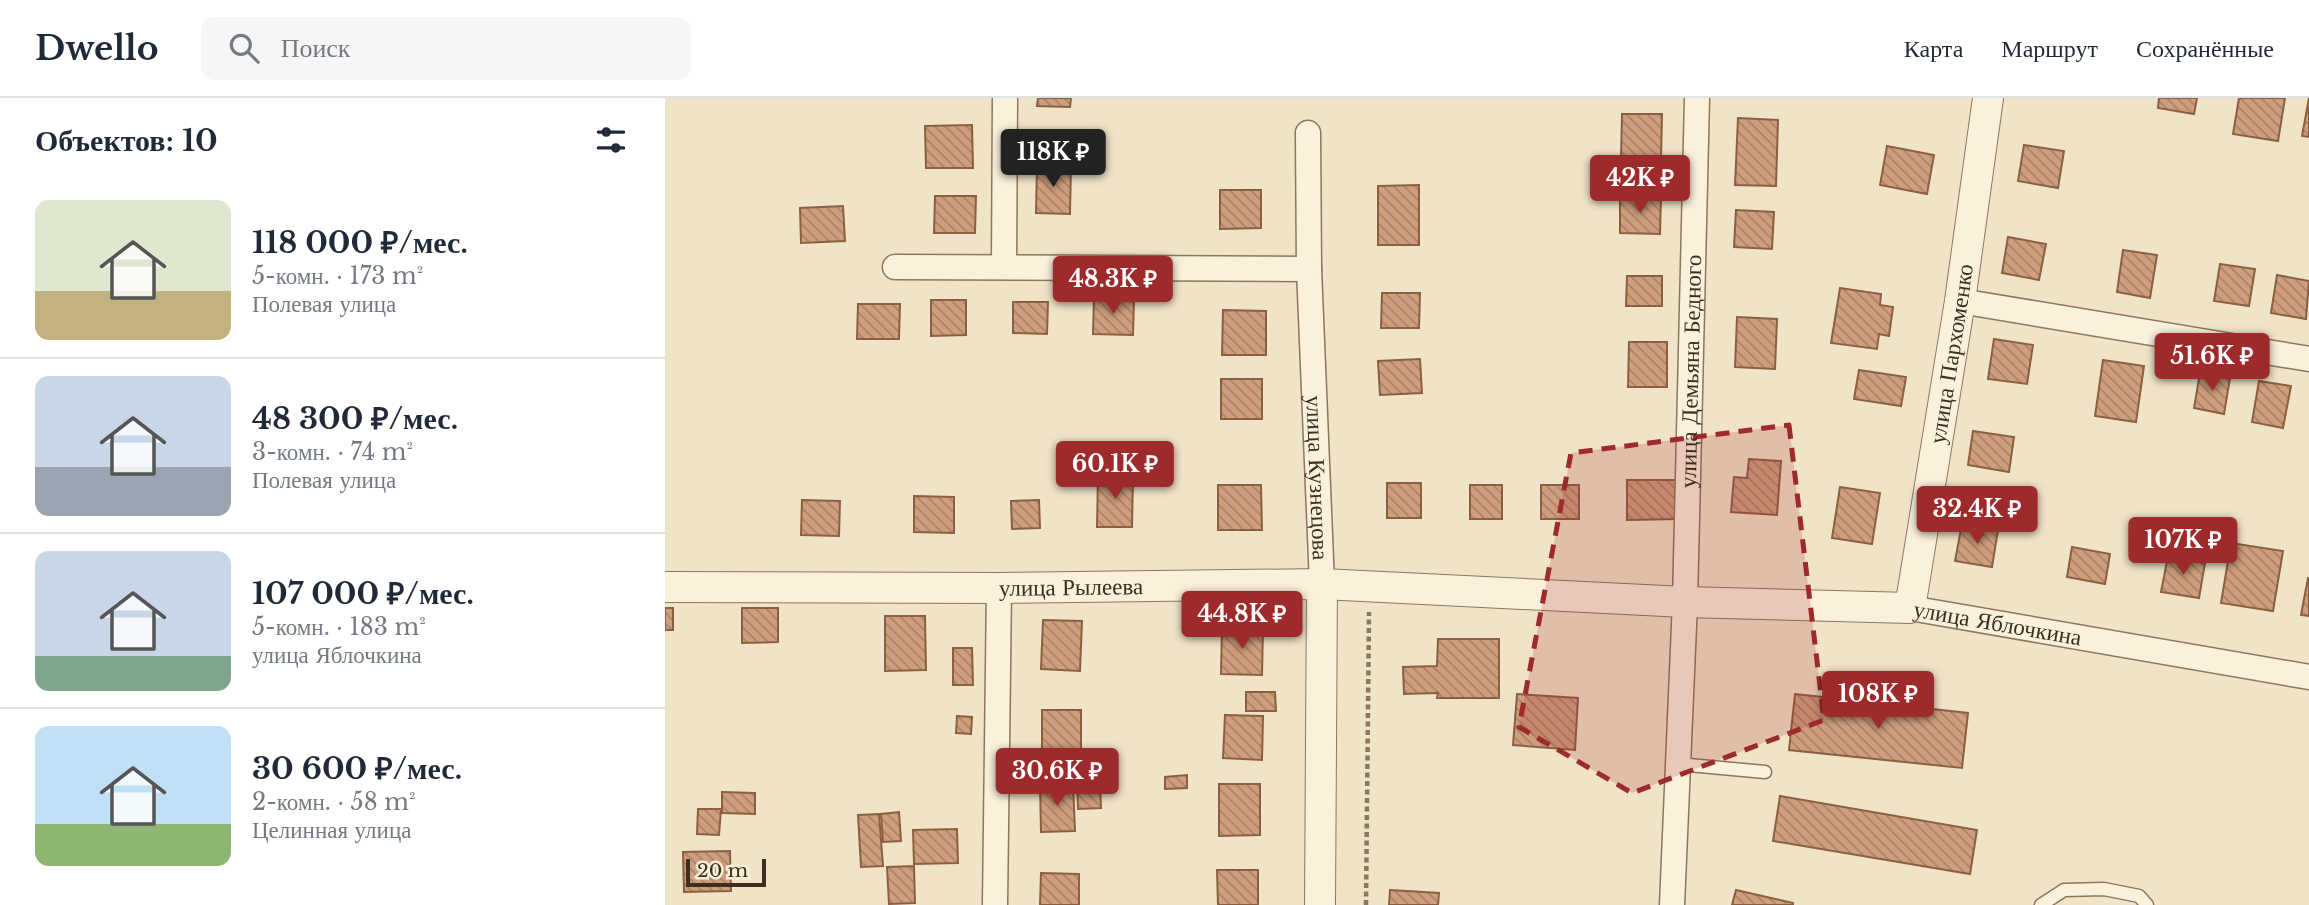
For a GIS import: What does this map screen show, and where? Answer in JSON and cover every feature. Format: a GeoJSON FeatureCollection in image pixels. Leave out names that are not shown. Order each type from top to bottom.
{"type":"FeatureCollection","features":[{"type":"Feature","properties":{"kind":"street"},"geometry":{"type":"LineString","coordinates":[[1004,266],[1005,98]]}},
{"type":"Feature","properties":{"kind":"street","name":"улица Демьяна Бедного"},"geometry":{"type":"LineString","coordinates":[[1672,905],[1685,602],[1697,98]]}},
{"type":"Feature","properties":{"kind":"street","name":"улица Пархоменко"},"geometry":{"type":"LineString","coordinates":[[1910,608],[1960,301],[1988,98]]}},
{"type":"Feature","properties":{"kind":"street","name":"улица Кузнецова"},"geometry":{"type":"LineString","coordinates":[[1308,133],[1309,269],[1322,584],[1320,905]]}},
{"type":"Feature","properties":{"kind":"street"},"geometry":{"type":"LineString","coordinates":[[895,267],[1309,269]]}},
{"type":"Feature","properties":{"kind":"street"},"geometry":{"type":"LineString","coordinates":[[1960,301],[2309,359]]}},
{"type":"Feature","properties":{"kind":"street","name":"улица Рылеева"},"geometry":{"type":"LineString","coordinates":[[665,587],[999,588],[1322,584],[1685,602]]}},
{"type":"Feature","properties":{"kind":"street"},"geometry":{"type":"LineString","coordinates":[[995,905],[999,588]]}},
{"type":"Feature","properties":{"kind":"street","name":"улица Яблочкина"},"geometry":{"type":"LineString","coordinates":[[1685,602],[1910,608],[2309,677]]}},
{"type":"Feature","properties":{"kind":"lane"},"geometry":{"type":"LineString","coordinates":[[1678,764],[1765,772]]}},
{"type":"Feature","properties":{"kind":"lane"},"geometry":{"type":"LineString","coordinates":[[2041,905],[2064,890],[2104,889],[2139,896],[2147,905]]}},
{"type":"Feature","properties":{"kind":"path"},"geometry":{"type":"LineString","coordinates":[[1366,905],[1369,586]]}},
{"type":"Feature","properties":{"kind":"highlighted area"},"geometry":{"type":"Polygon","coordinates":[[[1789,425],[1824,720],[1632,793],[1519,727],[1571,453],[1789,425]]]}},
{"type":"Feature","properties":{"kind":"building"},"geometry":{"type":"Polygon","coordinates":[[[1038,98],[1071,98],[1070,107],[1037,106],[1038,98]]]}},
{"type":"Feature","properties":{"kind":"building"},"geometry":{"type":"Polygon","coordinates":[[[2159,98],[2197,98],[2194,114],[2158,108],[2159,98]]]}},
{"type":"Feature","properties":{"kind":"building"},"geometry":{"type":"Polygon","coordinates":[[[2239,98],[2285,98],[2278,141],[2233,134],[2239,98]]]}},
{"type":"Feature","properties":{"kind":"building"},"geometry":{"type":"Polygon","coordinates":[[[2309,98],[2309,137],[2302,136],[2309,98]]]}},
{"type":"Feature","properties":{"kind":"building"},"geometry":{"type":"Polygon","coordinates":[[[1622,114],[1662,114],[1661,160],[1621,159],[1622,114]]]}},
{"type":"Feature","properties":{"kind":"building"},"geometry":{"type":"Polygon","coordinates":[[[1738,118],[1778,120],[1776,186],[1735,185],[1738,118]]]}},
{"type":"Feature","properties":{"kind":"building"},"geometry":{"type":"Polygon","coordinates":[[[972,125],[973,168],[926,168],[925,126],[972,125]]]}},
{"type":"Feature","properties":{"kind":"building"},"geometry":{"type":"Polygon","coordinates":[[[2024,145],[2064,151],[2058,188],[2018,181],[2024,145]]]}},
{"type":"Feature","properties":{"kind":"building"},"geometry":{"type":"Polygon","coordinates":[[[1887,146],[1934,155],[1927,194],[1880,185],[1887,146]]]}},
{"type":"Feature","properties":{"kind":"building"},"geometry":{"type":"Polygon","coordinates":[[[1037,164],[1071,165],[1070,214],[1036,213],[1037,164]]]}},
{"type":"Feature","properties":{"kind":"building"},"geometry":{"type":"Polygon","coordinates":[[[1419,185],[1419,245],[1378,245],[1378,186],[1419,185]]]}},
{"type":"Feature","properties":{"kind":"building"},"geometry":{"type":"Polygon","coordinates":[[[1220,190],[1261,190],[1261,228],[1220,229],[1220,190]]]}},
{"type":"Feature","properties":{"kind":"building"},"geometry":{"type":"Polygon","coordinates":[[[1620,195],[1661,197],[1660,234],[1620,233],[1620,195]]]}},
{"type":"Feature","properties":{"kind":"building"},"geometry":{"type":"Polygon","coordinates":[[[935,196],[976,196],[975,233],[934,233],[935,196]]]}},
{"type":"Feature","properties":{"kind":"building"},"geometry":{"type":"Polygon","coordinates":[[[843,206],[845,241],[801,243],[800,208],[843,206]]]}},
{"type":"Feature","properties":{"kind":"building"},"geometry":{"type":"Polygon","coordinates":[[[1736,210],[1774,212],[1772,249],[1734,247],[1736,210]]]}},
{"type":"Feature","properties":{"kind":"building"},"geometry":{"type":"Polygon","coordinates":[[[2008,237],[2046,244],[2039,280],[2002,273],[2008,237]]]}},
{"type":"Feature","properties":{"kind":"building"},"geometry":{"type":"Polygon","coordinates":[[[2123,250],[2157,255],[2150,298],[2117,292],[2123,250]]]}},
{"type":"Feature","properties":{"kind":"building"},"geometry":{"type":"Polygon","coordinates":[[[2220,264],[2255,269],[2249,306],[2214,301],[2220,264]]]}},
{"type":"Feature","properties":{"kind":"building"},"geometry":{"type":"Polygon","coordinates":[[[2277,275],[2309,281],[2306,319],[2271,313],[2277,275]]]}},
{"type":"Feature","properties":{"kind":"building"},"geometry":{"type":"Polygon","coordinates":[[[1627,276],[1662,276],[1662,306],[1626,306],[1627,276]]]}},
{"type":"Feature","properties":{"kind":"building"},"geometry":{"type":"Polygon","coordinates":[[[1840,288],[1881,294],[1880,305],[1893,307],[1889,336],[1879,334],[1877,349],[1831,343],[1840,288]]]}},
{"type":"Feature","properties":{"kind":"building"},"geometry":{"type":"Polygon","coordinates":[[[1382,293],[1420,293],[1419,328],[1381,328],[1382,293]]]}},
{"type":"Feature","properties":{"kind":"building"},"geometry":{"type":"Polygon","coordinates":[[[1094,298],[1134,299],[1133,335],[1093,334],[1094,298]]]}},
{"type":"Feature","properties":{"kind":"building"},"geometry":{"type":"Polygon","coordinates":[[[931,300],[966,300],[966,335],[931,336],[931,300]]]}},
{"type":"Feature","properties":{"kind":"building"},"geometry":{"type":"Polygon","coordinates":[[[1013,302],[1048,302],[1047,334],[1013,333],[1013,302]]]}},
{"type":"Feature","properties":{"kind":"building"},"geometry":{"type":"Polygon","coordinates":[[[858,304],[900,304],[899,339],[857,339],[858,304]]]}},
{"type":"Feature","properties":{"kind":"building"},"geometry":{"type":"Polygon","coordinates":[[[1223,310],[1266,311],[1266,355],[1222,355],[1223,310]]]}},
{"type":"Feature","properties":{"kind":"building"},"geometry":{"type":"Polygon","coordinates":[[[1737,317],[1777,319],[1775,369],[1735,367],[1737,317]]]}},
{"type":"Feature","properties":{"kind":"building"},"geometry":{"type":"Polygon","coordinates":[[[1994,339],[2033,345],[2027,384],[1988,379],[1994,339]]]}},
{"type":"Feature","properties":{"kind":"building"},"geometry":{"type":"Polygon","coordinates":[[[1629,342],[1667,342],[1667,387],[1628,387],[1629,342]]]}},
{"type":"Feature","properties":{"kind":"building"},"geometry":{"type":"Polygon","coordinates":[[[1420,359],[1422,393],[1380,395],[1378,361],[1420,359]]]}},
{"type":"Feature","properties":{"kind":"building"},"geometry":{"type":"Polygon","coordinates":[[[2103,360],[2144,366],[2136,422],[2095,416],[2103,360]]]}},
{"type":"Feature","properties":{"kind":"building"},"geometry":{"type":"Polygon","coordinates":[[[1859,370],[1906,377],[1901,406],[1854,399],[1859,370]]]}},
{"type":"Feature","properties":{"kind":"building"},"geometry":{"type":"Polygon","coordinates":[[[2200,373],[2230,378],[2224,414],[2194,408],[2200,373]]]}},
{"type":"Feature","properties":{"kind":"building"},"geometry":{"type":"Polygon","coordinates":[[[1221,379],[1262,379],[1262,419],[1221,419],[1221,379]]]}},
{"type":"Feature","properties":{"kind":"building"},"geometry":{"type":"Polygon","coordinates":[[[2259,381],[2291,386],[2283,428],[2252,422],[2259,381]]]}},
{"type":"Feature","properties":{"kind":"building"},"geometry":{"type":"Polygon","coordinates":[[[1973,431],[2014,437],[2009,472],[1968,465],[1973,431]]]}},
{"type":"Feature","properties":{"kind":"building"},"geometry":{"type":"Polygon","coordinates":[[[1749,459],[1781,461],[1777,515],[1731,512],[1734,477],[1747,478],[1749,459]]]}},
{"type":"Feature","properties":{"kind":"building"},"geometry":{"type":"Polygon","coordinates":[[[1098,475],[1133,476],[1132,527],[1097,527],[1098,475]]]}},
{"type":"Feature","properties":{"kind":"building"},"geometry":{"type":"Polygon","coordinates":[[[1627,480],[1682,480],[1682,519],[1627,520],[1627,480]]]}},
{"type":"Feature","properties":{"kind":"building"},"geometry":{"type":"Polygon","coordinates":[[[1387,483],[1421,483],[1421,518],[1387,518],[1387,483]]]}},
{"type":"Feature","properties":{"kind":"building"},"geometry":{"type":"Polygon","coordinates":[[[1218,485],[1261,485],[1262,530],[1218,530],[1218,485]]]}},
{"type":"Feature","properties":{"kind":"building"},"geometry":{"type":"Polygon","coordinates":[[[1470,485],[1502,485],[1502,519],[1470,519],[1470,485]]]}},
{"type":"Feature","properties":{"kind":"building"},"geometry":{"type":"Polygon","coordinates":[[[1541,485],[1579,485],[1579,519],[1541,519],[1541,485]]]}},
{"type":"Feature","properties":{"kind":"building"},"geometry":{"type":"Polygon","coordinates":[[[1840,487],[1880,493],[1872,544],[1832,538],[1840,487]]]}},
{"type":"Feature","properties":{"kind":"building"},"geometry":{"type":"Polygon","coordinates":[[[914,496],[954,497],[954,533],[914,532],[914,496]]]}},
{"type":"Feature","properties":{"kind":"building"},"geometry":{"type":"Polygon","coordinates":[[[802,500],[840,501],[839,536],[801,535],[802,500]]]}},
{"type":"Feature","properties":{"kind":"building"},"geometry":{"type":"Polygon","coordinates":[[[1039,500],[1040,528],[1012,529],[1011,501],[1039,500]]]}},
{"type":"Feature","properties":{"kind":"building"},"geometry":{"type":"Polygon","coordinates":[[[1962,524],[1998,530],[1992,567],[1955,561],[1962,524]]]}},
{"type":"Feature","properties":{"kind":"building"},"geometry":{"type":"Polygon","coordinates":[[[2231,543],[2283,551],[2273,611],[2221,603],[2231,543]]]}},
{"type":"Feature","properties":{"kind":"building"},"geometry":{"type":"Polygon","coordinates":[[[2072,547],[2110,554],[2105,584],[2067,577],[2072,547]]]}},
{"type":"Feature","properties":{"kind":"building"},"geometry":{"type":"Polygon","coordinates":[[[2168,556],[2205,563],[2199,598],[2161,592],[2168,556]]]}},
{"type":"Feature","properties":{"kind":"building"},"geometry":{"type":"Polygon","coordinates":[[[2309,578],[2309,616],[2301,615],[2309,578]]]}},
{"type":"Feature","properties":{"kind":"building"},"geometry":{"type":"Polygon","coordinates":[[[665,608],[673,608],[673,630],[665,630],[665,608]]]}},
{"type":"Feature","properties":{"kind":"building"},"geometry":{"type":"Polygon","coordinates":[[[742,608],[778,608],[778,642],[742,643],[742,608]]]}},
{"type":"Feature","properties":{"kind":"building"},"geometry":{"type":"Polygon","coordinates":[[[885,616],[925,616],[926,670],[885,671],[885,616]]]}},
{"type":"Feature","properties":{"kind":"building"},"geometry":{"type":"Polygon","coordinates":[[[1043,620],[1082,621],[1080,671],[1041,669],[1043,620]]]}},
{"type":"Feature","properties":{"kind":"building"},"geometry":{"type":"Polygon","coordinates":[[[1222,627],[1263,628],[1262,675],[1221,674],[1222,627]]]}},
{"type":"Feature","properties":{"kind":"building"},"geometry":{"type":"Polygon","coordinates":[[[1438,639],[1499,639],[1499,698],[1437,698],[1438,693],[1404,694],[1403,667],[1437,666],[1438,639]]]}},
{"type":"Feature","properties":{"kind":"building"},"geometry":{"type":"Polygon","coordinates":[[[953,648],[972,648],[973,685],[953,685],[953,648]]]}},
{"type":"Feature","properties":{"kind":"building"},"geometry":{"type":"Polygon","coordinates":[[[1246,692],[1275,692],[1276,711],[1246,711],[1246,692]]]}},
{"type":"Feature","properties":{"kind":"building"},"geometry":{"type":"Polygon","coordinates":[[[1517,694],[1578,698],[1575,750],[1513,745],[1517,694]]]}},
{"type":"Feature","properties":{"kind":"building"},"geometry":{"type":"Polygon","coordinates":[[[1795,694],[1968,713],[1962,768],[1789,750],[1795,694]]]}},
{"type":"Feature","properties":{"kind":"building"},"geometry":{"type":"Polygon","coordinates":[[[1042,710],[1081,710],[1081,758],[1042,758],[1042,710]]]}},
{"type":"Feature","properties":{"kind":"building"},"geometry":{"type":"Polygon","coordinates":[[[1225,715],[1263,716],[1262,760],[1223,758],[1225,715]]]}},
{"type":"Feature","properties":{"kind":"building"},"geometry":{"type":"Polygon","coordinates":[[[957,716],[972,717],[971,734],[956,733],[957,716]]]}},
{"type":"Feature","properties":{"kind":"building"},"geometry":{"type":"Polygon","coordinates":[[[1187,775],[1187,788],[1165,789],[1165,777],[1187,775]]]}},
{"type":"Feature","properties":{"kind":"building"},"geometry":{"type":"Polygon","coordinates":[[[1100,781],[1101,808],[1078,809],[1077,782],[1100,781]]]}},
{"type":"Feature","properties":{"kind":"building"},"geometry":{"type":"Polygon","coordinates":[[[1073,783],[1075,831],[1041,832],[1040,784],[1073,783]]]}},
{"type":"Feature","properties":{"kind":"building"},"geometry":{"type":"Polygon","coordinates":[[[1219,784],[1260,784],[1260,835],[1219,836],[1219,784]]]}},
{"type":"Feature","properties":{"kind":"building"},"geometry":{"type":"Polygon","coordinates":[[[722,792],[755,793],[755,814],[722,813],[722,792]]]}},
{"type":"Feature","properties":{"kind":"building"},"geometry":{"type":"Polygon","coordinates":[[[1780,796],[1977,830],[1970,874],[1773,841],[1780,796]]]}},
{"type":"Feature","properties":{"kind":"building"},"geometry":{"type":"Polygon","coordinates":[[[698,809],[721,809],[719,835],[697,834],[698,809]]]}},
{"type":"Feature","properties":{"kind":"building"},"geometry":{"type":"Polygon","coordinates":[[[899,812],[901,841],[883,842],[881,814],[899,812]]]}},
{"type":"Feature","properties":{"kind":"building"},"geometry":{"type":"Polygon","coordinates":[[[879,814],[883,866],[861,867],[858,815],[879,814]]]}},
{"type":"Feature","properties":{"kind":"building"},"geometry":{"type":"Polygon","coordinates":[[[957,829],[958,863],[914,864],[913,830],[957,829]]]}},
{"type":"Feature","properties":{"kind":"building"},"geometry":{"type":"Polygon","coordinates":[[[730,851],[731,891],[684,892],[683,852],[730,851]]]}},
{"type":"Feature","properties":{"kind":"building"},"geometry":{"type":"Polygon","coordinates":[[[914,866],[915,903],[889,904],[887,867],[914,866]]]}},
{"type":"Feature","properties":{"kind":"building"},"geometry":{"type":"Polygon","coordinates":[[[1217,870],[1258,870],[1258,905],[1218,905],[1217,870]]]}},
{"type":"Feature","properties":{"kind":"building"},"geometry":{"type":"Polygon","coordinates":[[[1041,873],[1079,874],[1079,905],[1040,905],[1041,873]]]}},
{"type":"Feature","properties":{"kind":"building"},"geometry":{"type":"Polygon","coordinates":[[[1390,890],[1439,893],[1438,905],[1389,905],[1390,890]]]}},
{"type":"Feature","properties":{"kind":"building"},"geometry":{"type":"Polygon","coordinates":[[[1736,890],[1793,903],[1793,905],[1732,905],[1736,890]]]}}]}
